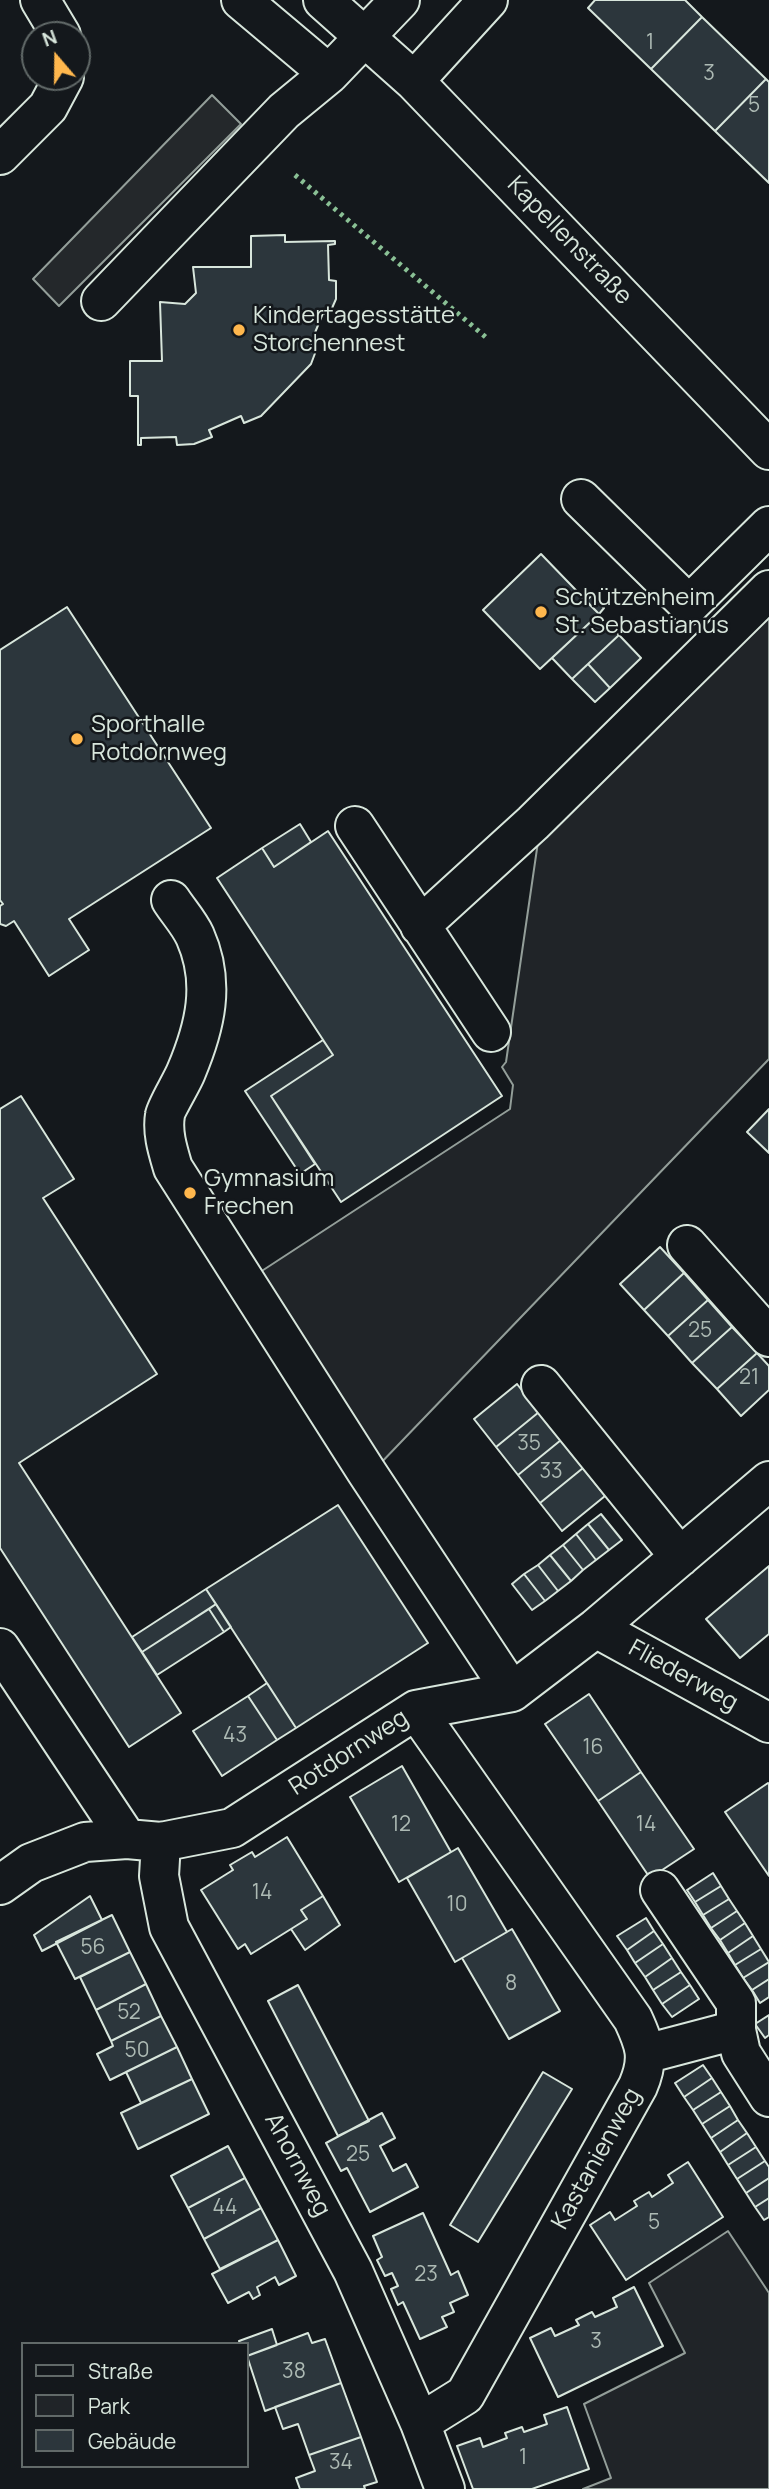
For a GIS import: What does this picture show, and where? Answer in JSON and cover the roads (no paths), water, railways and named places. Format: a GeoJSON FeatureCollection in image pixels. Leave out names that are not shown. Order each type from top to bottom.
{"type":"FeatureCollection","features":[{"type":"Feature","properties":{"kind":"street"},"geometry":{"type":"LineString","coordinates":[[241,0],[328,74]]}},
{"type":"Feature","properties":{"kind":"street","name":"Kapellenstraße"},"geometry":{"type":"LineString","coordinates":[[323,0],[414,81],[769,450]]}},
{"type":"Feature","properties":{"kind":"street"},"geometry":{"type":"LineString","coordinates":[[101,301],[284,111],[328,74],[400,0]]}},
{"type":"Feature","properties":{"kind":"street"},"geometry":{"type":"LineString","coordinates":[[414,81],[488,0]]}},
{"type":"Feature","properties":{"kind":"street"},"geometry":{"type":"LineString","coordinates":[[0,155],[48,107],[57,91]]}},
{"type":"Feature","properties":{"kind":"street"},"geometry":{"type":"LineString","coordinates":[[581,499],[689,605],[769,526]]}},
{"type":"Feature","properties":{"kind":"street"},"geometry":{"type":"LineString","coordinates":[[420,926],[533,823],[769,590]]}},
{"type":"Feature","properties":{"kind":"street"},"geometry":{"type":"LineString","coordinates":[[355,827],[491,1032]]}},
{"type":"Feature","properties":{"kind":"street"},"geometry":{"type":"LineString","coordinates":[[171,900],[194,936],[204,968],[207,1005],[200,1039],[179,1090],[164,1113],[165,1141],[173,1168],[512,1692]]}},
{"type":"Feature","properties":{"kind":"street"},"geometry":{"type":"LineString","coordinates":[[687,1245],[769,1337]]}},
{"type":"Feature","properties":{"kind":"street"},"geometry":{"type":"LineString","coordinates":[[541,1385],[680,1557]]}},
{"type":"Feature","properties":{"kind":"street","name":"Rotdornweg"},"geometry":{"type":"LineString","coordinates":[[0,1885],[31,1863],[85,1842],[144,1840],[232,1828],[416,1710],[512,1692],[596,1628],[769,1481]]}},
{"type":"Feature","properties":{"kind":"street","name":"Fliederweg"},"geometry":{"type":"LineString","coordinates":[[596,1628],[769,1723]]}},
{"type":"Feature","properties":{"kind":"street"},"geometry":{"type":"LineString","coordinates":[[0,1648],[144,1840]]}},
{"type":"Feature","properties":{"kind":"street","name":"Kastanienweg"},"geometry":{"type":"LineString","coordinates":[[416,1710],[633,2019],[642,2038],[646,2069],[639,2086],[464,2395],[420,2423]]}},
{"type":"Feature","properties":{"kind":"street","name":"Ahornweg"},"geometry":{"type":"LineString","coordinates":[[144,1840],[159,1876],[169,1927],[353,2271],[420,2423],[445,2489]]}},
{"type":"Feature","properties":{"kind":"street"},"geometry":{"type":"LineString","coordinates":[[660,1890],[736,2003],[736,2029],[741,2053],[769,2097]]}},
{"type":"Feature","properties":{"kind":"street"},"geometry":{"type":"LineString","coordinates":[[645,2054],[736,2029]]}},
{"type":"Feature","properties":{"kind":"place","name":"Kindertagesstätte Storchennest"},"geometry":{"type":"Point","coordinates":[239,330]}},
{"type":"Feature","properties":{"kind":"place","name":"Schützenheim St. Sebastianus"},"geometry":{"type":"Point","coordinates":[541,612]}},
{"type":"Feature","properties":{"kind":"place","name":"Sporthalle Rotdornweg"},"geometry":{"type":"Point","coordinates":[77,739]}},
{"type":"Feature","properties":{"kind":"place","name":"Gymnasium Frechen"},"geometry":{"type":"Point","coordinates":[190,1193]}}]}
